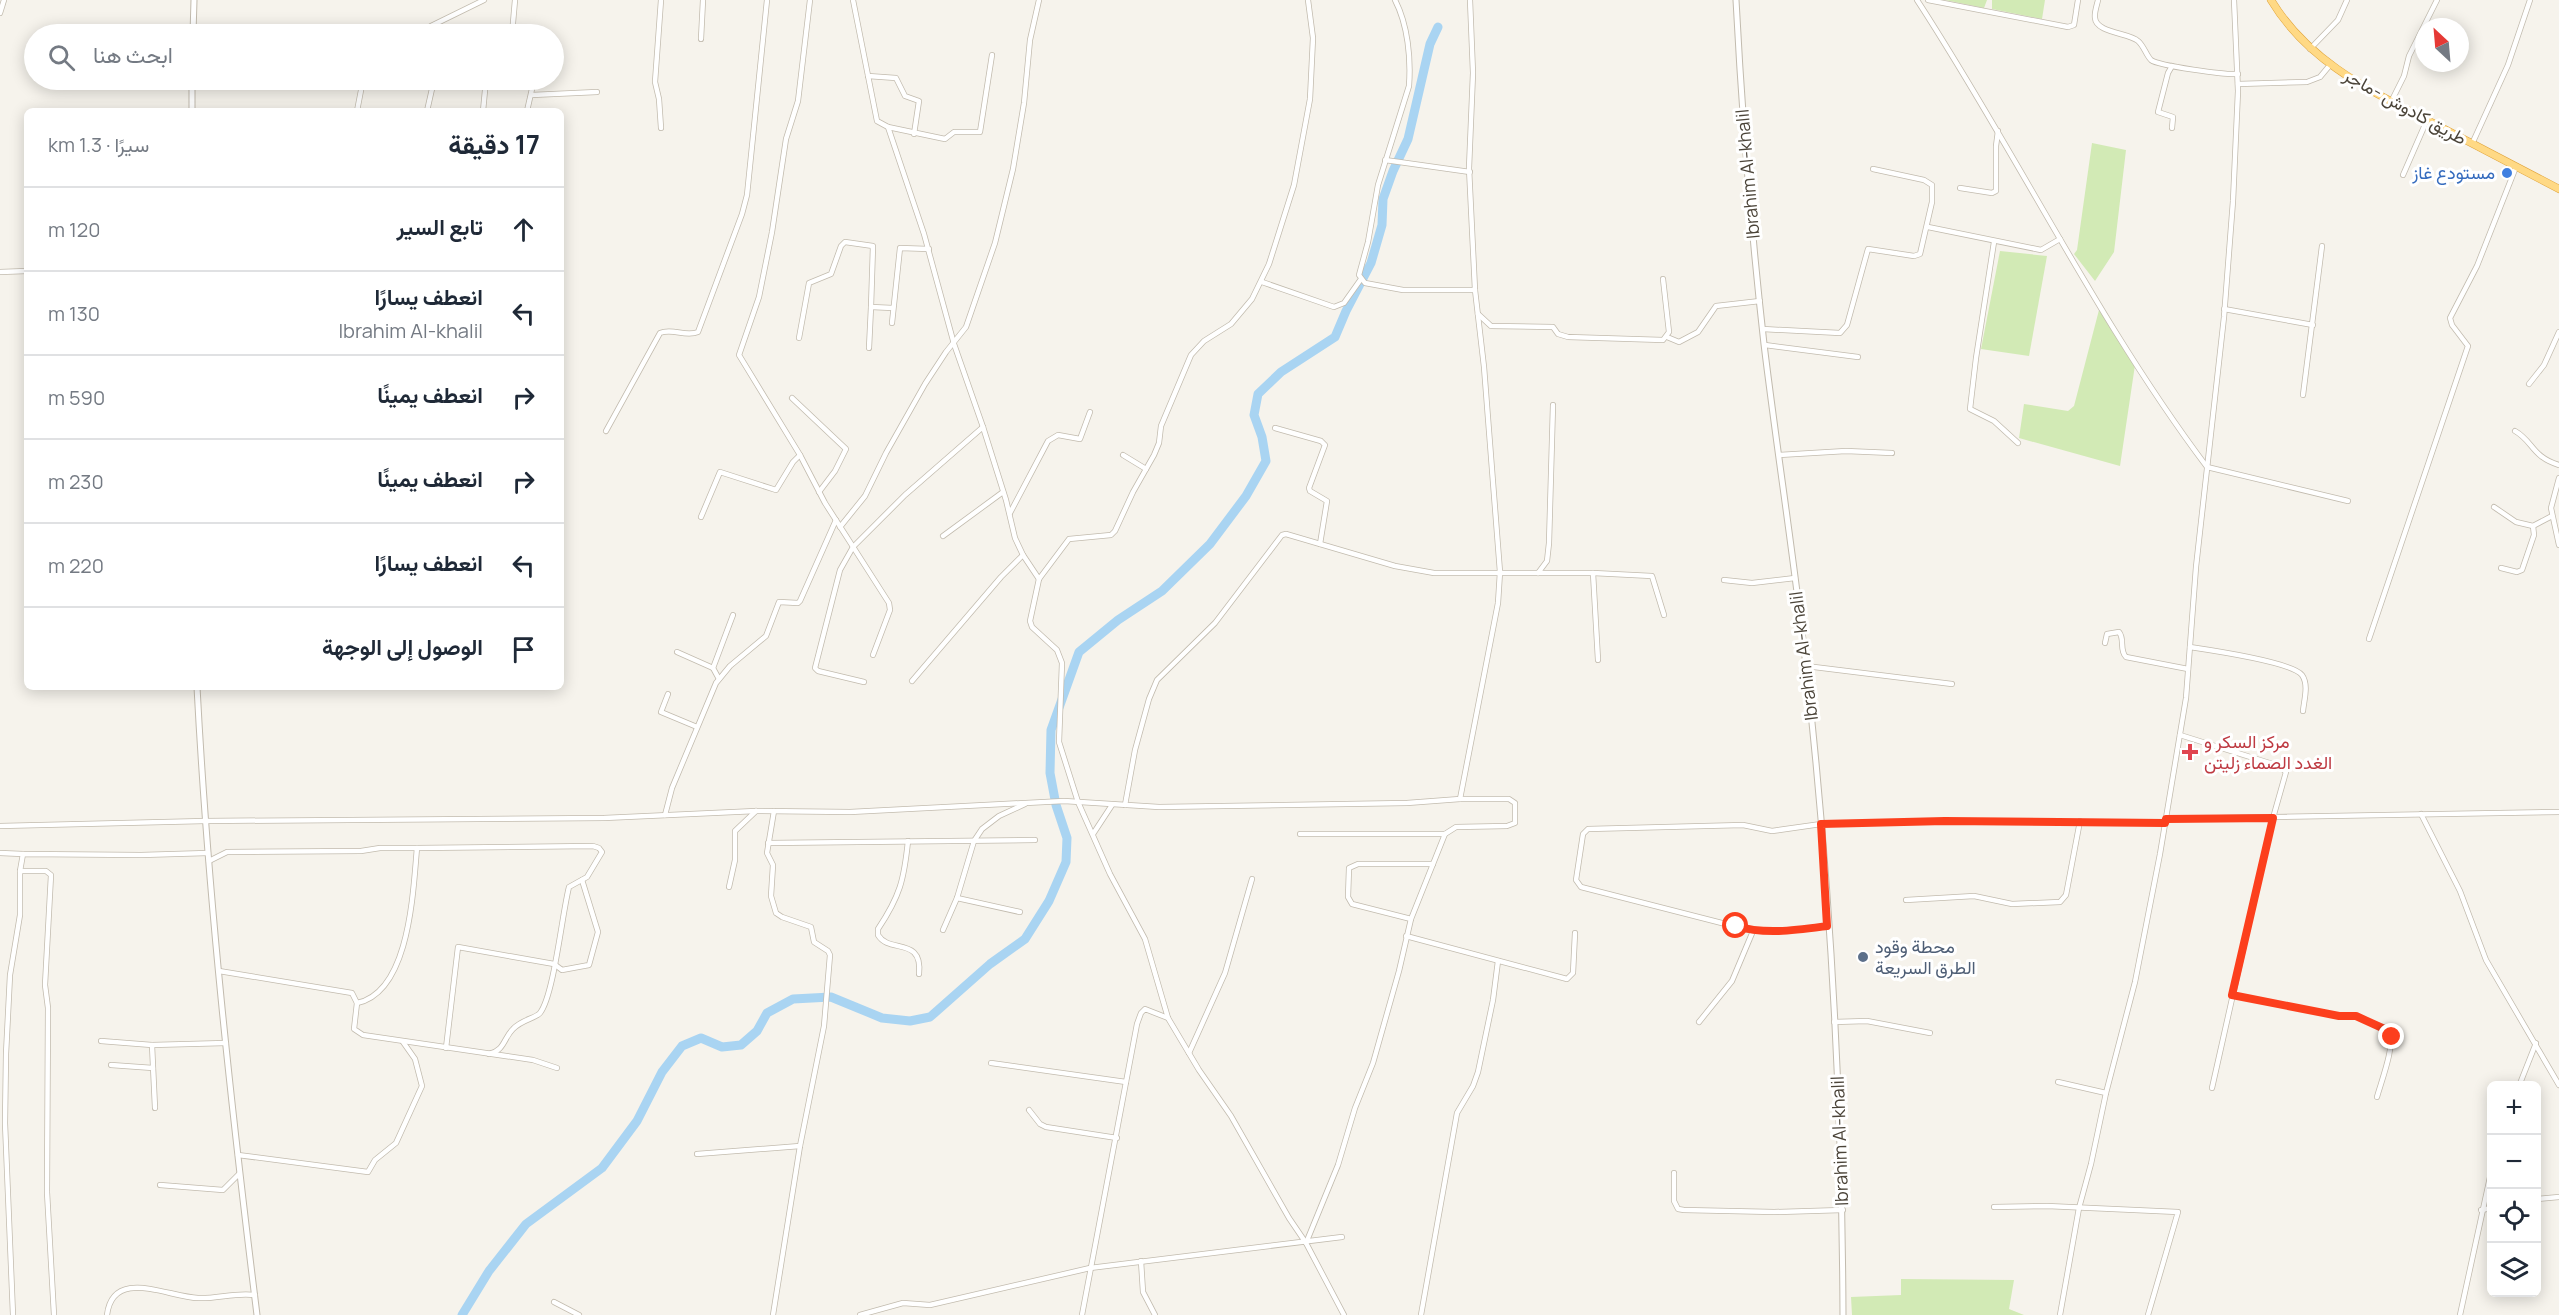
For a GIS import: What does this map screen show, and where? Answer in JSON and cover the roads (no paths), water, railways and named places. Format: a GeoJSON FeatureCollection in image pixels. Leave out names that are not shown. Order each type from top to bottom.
{"type":"FeatureCollection","features":[{"type":"Feature","properties":{"kind":"highway","name":"طريق كادوش -ماجر"},"geometry":{"type":"LineString","coordinates":[[2271,0],[2283,20],[2310,49],[2330,64],[2391,102],[2559,189]]}},
{"type":"Feature","properties":{"kind":"street"},"geometry":{"type":"LineString","coordinates":[[0,13],[4,0]]}},
{"type":"Feature","properties":{"kind":"street"},"geometry":{"type":"LineString","coordinates":[[193,24],[194,0]]}},
{"type":"Feature","properties":{"kind":"street"},"geometry":{"type":"LineString","coordinates":[[435,24],[484,0]]}},
{"type":"Feature","properties":{"kind":"street"},"geometry":{"type":"LineString","coordinates":[[513,24],[515,0]]}},
{"type":"Feature","properties":{"kind":"street"},"geometry":{"type":"LineString","coordinates":[[661,0],[655,82],[661,128]]}},
{"type":"Feature","properties":{"kind":"street"},"geometry":{"type":"LineString","coordinates":[[701,39],[703,0]]}},
{"type":"Feature","properties":{"kind":"street"},"geometry":{"type":"LineString","coordinates":[[606,430],[660,333],[665,331],[693,334],[698,332],[747,195],[767,0]]}},
{"type":"Feature","properties":{"kind":"street"},"geometry":{"type":"LineString","coordinates":[[810,0],[798,101],[786,139],[770,243],[759,297],[739,355],[800,455],[819,492],[890,605],[873,655]]}},
{"type":"Feature","properties":{"kind":"street"},"geometry":{"type":"LineString","coordinates":[[853,0],[877,121],[888,127],[945,140],[954,132],[980,132],[992,55]]}},
{"type":"Feature","properties":{"kind":"street"},"geometry":{"type":"LineString","coordinates":[[840,526],[865,496],[911,408],[946,352],[966,327],[1001,218],[1017,147],[1030,39],[1039,0]]}},
{"type":"Feature","properties":{"kind":"street"},"geometry":{"type":"LineString","coordinates":[[1308,0],[1313,38],[1310,99],[1294,185],[1262,282],[1232,324],[1204,341],[1191,355],[1161,426],[1157,449],[1123,511],[1115,531],[1111,535],[1069,539],[1039,579],[1030,621],[1032,627],[1060,656],[1062,663],[1059,741],[1078,802],[1123,899],[1145,939],[1168,1018],[1231,1116],[1289,1218],[1306,1243],[1344,1315]]}},
{"type":"Feature","properties":{"kind":"street"},"geometry":{"type":"LineString","coordinates":[[1395,0],[1405,30],[1410,74],[1406,99],[1385,160],[1359,275],[1365,283],[1386,289],[1475,290]]}},
{"type":"Feature","properties":{"kind":"street"},"geometry":{"type":"LineString","coordinates":[[1460,799],[1498,603],[1500,572],[1484,367],[1475,290],[1470,172],[1473,73],[1470,0]]}},
{"type":"Feature","properties":{"kind":"street","name":"Ibrahim Al-khalil"},"geometry":{"type":"LineString","coordinates":[[1736,0],[1746,167],[1763,329],[1806,666],[1821,824],[1839,1081],[1844,1315]]}},
{"type":"Feature","properties":{"kind":"street"},"geometry":{"type":"LineString","coordinates":[[2078,0],[2074,25],[2068,27],[1926,0],[1918,3],[2144,374],[2207,467],[2348,501]]}},
{"type":"Feature","properties":{"kind":"street"},"geometry":{"type":"LineString","coordinates":[[2098,0],[2095,19],[2097,23],[2110,31],[2135,39],[2151,60],[2172,66],[2227,75],[2238,74]]}},
{"type":"Feature","properties":{"kind":"street"},"geometry":{"type":"LineString","coordinates":[[2060,1315],[2079,1208],[2135,982],[2180,735],[2224,309],[2238,84],[2234,0]]}},
{"type":"Feature","properties":{"kind":"street"},"geometry":{"type":"LineString","coordinates":[[2310,49],[2338,20],[2347,0]]}},
{"type":"Feature","properties":{"kind":"street"},"geometry":{"type":"LineString","coordinates":[[2391,102],[2404,76],[2409,56],[2437,0]]}},
{"type":"Feature","properties":{"kind":"street"},"geometry":{"type":"LineString","coordinates":[[2472,144],[2508,65],[2530,0]]}},
{"type":"Feature","properties":{"kind":"street"},"geometry":{"type":"LineString","coordinates":[[2238,84],[2307,82],[2320,77],[2330,64]]}},
{"type":"Feature","properties":{"kind":"street"},"geometry":{"type":"LineString","coordinates":[[2172,66],[2158,112],[2173,117],[2172,128]]}},
{"type":"Feature","properties":{"kind":"street"},"geometry":{"type":"LineString","coordinates":[[868,76],[896,78],[904,96],[919,101],[914,134]]}},
{"type":"Feature","properties":{"kind":"street"},"geometry":{"type":"LineString","coordinates":[[192,90],[192,108]]}},
{"type":"Feature","properties":{"kind":"street"},"geometry":{"type":"LineString","coordinates":[[358,108],[361,90]]}},
{"type":"Feature","properties":{"kind":"street"},"geometry":{"type":"LineString","coordinates":[[428,108],[432,90]]}},
{"type":"Feature","properties":{"kind":"street"},"geometry":{"type":"LineString","coordinates":[[483,108],[485,90]]}},
{"type":"Feature","properties":{"kind":"street"},"geometry":{"type":"LineString","coordinates":[[528,108],[533,90]]}},
{"type":"Feature","properties":{"kind":"street"},"geometry":{"type":"LineString","coordinates":[[532,95],[597,92]]}},
{"type":"Feature","properties":{"kind":"street"},"geometry":{"type":"LineString","coordinates":[[2403,175],[2427,120]]}},
{"type":"Feature","properties":{"kind":"street"},"geometry":{"type":"LineString","coordinates":[[888,127],[929,249],[954,344],[983,427],[1010,513],[1015,537],[1023,555],[1039,579]]}},
{"type":"Feature","properties":{"kind":"street"},"geometry":{"type":"LineString","coordinates":[[1960,188],[1992,193],[1996,191],[1998,131]]}},
{"type":"Feature","properties":{"kind":"street"},"geometry":{"type":"LineString","coordinates":[[1385,160],[1470,172]]}},
{"type":"Feature","properties":{"kind":"street"},"geometry":{"type":"LineString","coordinates":[[2369,639],[2468,346],[2452,325],[2451,314],[2476,266],[2516,167]]}},
{"type":"Feature","properties":{"kind":"street"},"geometry":{"type":"LineString","coordinates":[[1763,329],[1826,334],[1842,332],[1847,326],[1868,249],[1918,256],[1928,227],[1933,193],[1928,182],[1873,169]]}},
{"type":"Feature","properties":{"kind":"street"},"geometry":{"type":"LineString","coordinates":[[1928,227],[2041,250],[2060,239]]}},
{"type":"Feature","properties":{"kind":"street"},"geometry":{"type":"LineString","coordinates":[[1994,242],[1970,407],[1971,411],[2004,428],[2018,443]]}},
{"type":"Feature","properties":{"kind":"street"},"geometry":{"type":"LineString","coordinates":[[798,338],[808,283],[831,274],[843,243],[873,246],[869,348]]}},
{"type":"Feature","properties":{"kind":"street"},"geometry":{"type":"LineString","coordinates":[[2302,395],[2322,246]]}},
{"type":"Feature","properties":{"kind":"street"},"geometry":{"type":"LineString","coordinates":[[892,323],[901,247],[929,249]]}},
{"type":"Feature","properties":{"kind":"street"},"geometry":{"type":"LineString","coordinates":[[0,272],[24,271]]}},
{"type":"Feature","properties":{"kind":"street"},"geometry":{"type":"LineString","coordinates":[[1262,282],[1334,307],[1344,303],[1361,279]]}},
{"type":"Feature","properties":{"kind":"street"},"geometry":{"type":"LineString","coordinates":[[1478,314],[1491,326],[1553,327],[1558,334],[1568,337],[1663,340],[1669,332],[1662,279]]}},
{"type":"Feature","properties":{"kind":"street"},"geometry":{"type":"LineString","coordinates":[[1667,337],[1679,342],[1698,332],[1716,306],[1760,301]]}},
{"type":"Feature","properties":{"kind":"street"},"geometry":{"type":"LineString","coordinates":[[871,307],[893,308]]}},
{"type":"Feature","properties":{"kind":"street"},"geometry":{"type":"LineString","coordinates":[[2224,309],[2313,325]]}},
{"type":"Feature","properties":{"kind":"street"},"geometry":{"type":"LineString","coordinates":[[2529,384],[2544,364],[2559,332]]}},
{"type":"Feature","properties":{"kind":"street"},"geometry":{"type":"LineString","coordinates":[[1765,345],[1858,357]]}},
{"type":"Feature","properties":{"kind":"street"},"geometry":{"type":"LineString","coordinates":[[792,398],[846,449],[835,471],[819,492]]}},
{"type":"Feature","properties":{"kind":"street"},"geometry":{"type":"LineString","coordinates":[[1538,573],[1546,561],[1549,543],[1553,405]]}},
{"type":"Feature","properties":{"kind":"street"},"geometry":{"type":"LineString","coordinates":[[1010,513],[1050,438],[1058,435],[1080,439],[1090,412]]}},
{"type":"Feature","properties":{"kind":"street"},"geometry":{"type":"LineString","coordinates":[[864,682],[818,671],[815,668],[837,578],[853,547],[905,495],[983,427]]}},
{"type":"Feature","properties":{"kind":"street"},"geometry":{"type":"LineString","coordinates":[[1275,428],[1321,441],[1325,445],[1308,488],[1327,501],[1320,544]]}},
{"type":"Feature","properties":{"kind":"street"},"geometry":{"type":"LineString","coordinates":[[2515,431],[2523,435],[2536,453],[2559,465]]}},
{"type":"Feature","properties":{"kind":"street"},"geometry":{"type":"LineString","coordinates":[[1779,455],[1846,451],[1892,453]]}},
{"type":"Feature","properties":{"kind":"street"},"geometry":{"type":"LineString","coordinates":[[701,517],[720,472],[776,490],[793,462],[800,455]]}},
{"type":"Feature","properties":{"kind":"street"},"geometry":{"type":"LineString","coordinates":[[1123,455],[1146,469]]}},
{"type":"Feature","properties":{"kind":"street"},"geometry":{"type":"LineString","coordinates":[[2559,478],[2552,516],[2559,545]]}},
{"type":"Feature","properties":{"kind":"street"},"geometry":{"type":"LineString","coordinates":[[943,536],[1003,492]]}},
{"type":"Feature","properties":{"kind":"street"},"geometry":{"type":"LineString","coordinates":[[2494,507],[2516,522],[2533,526],[2552,516]]}},
{"type":"Feature","properties":{"kind":"street"},"geometry":{"type":"LineString","coordinates":[[665,815],[672,788],[719,679],[730,666],[766,636],[779,602],[799,602],[836,520]]}},
{"type":"Feature","properties":{"kind":"street"},"geometry":{"type":"LineString","coordinates":[[2501,568],[2517,572],[2522,570],[2535,533],[2533,526]]}},
{"type":"Feature","properties":{"kind":"street"},"geometry":{"type":"LineString","coordinates":[[1125,805],[1135,750],[1149,699],[1157,680],[1215,623],[1282,535],[1286,534],[1395,566],[1434,573],[1593,573],[1652,576],[1664,615]]}},
{"type":"Feature","properties":{"kind":"street"},"geometry":{"type":"LineString","coordinates":[[912,681],[1000,577],[1023,555]]}},
{"type":"Feature","properties":{"kind":"street"},"geometry":{"type":"LineString","coordinates":[[1593,573],[1598,660]]}},
{"type":"Feature","properties":{"kind":"street"},"geometry":{"type":"LineString","coordinates":[[1724,580],[1752,583],[1795,578]]}},
{"type":"Feature","properties":{"kind":"street"},"geometry":{"type":"LineString","coordinates":[[713,668],[733,615]]}},
{"type":"Feature","properties":{"kind":"street"},"geometry":{"type":"LineString","coordinates":[[2105,644],[2107,634],[2119,632],[2123,654],[2126,657],[2188,669]]}},
{"type":"Feature","properties":{"kind":"street"},"geometry":{"type":"LineString","coordinates":[[2190,647],[2240,656],[2299,672],[2305,681],[2303,711]]}},
{"type":"Feature","properties":{"kind":"street"},"geometry":{"type":"LineString","coordinates":[[677,652],[713,668],[719,679]]}},
{"type":"Feature","properties":{"kind":"street"},"geometry":{"type":"LineString","coordinates":[[1806,666],[1952,684]]}},
{"type":"Feature","properties":{"kind":"street"},"geometry":{"type":"LineString","coordinates":[[197,690],[208,861],[257,1315]]}},
{"type":"Feature","properties":{"kind":"street"},"geometry":{"type":"LineString","coordinates":[[668,694],[661,712],[697,727]]}},
{"type":"Feature","properties":{"kind":"street"},"geometry":{"type":"LineString","coordinates":[[2180,735],[2284,768],[2286,778],[2273,818],[2212,1088]]}},
{"type":"Feature","properties":{"kind":"street"},"geometry":{"type":"LineString","coordinates":[[0,826],[205,821],[494,820],[756,811],[850,812],[1078,802],[1159,807],[1395,803],[1460,799],[1509,799],[1515,803],[1515,823],[1507,826],[1456,827],[1445,834],[1300,834]]}},
{"type":"Feature","properties":{"kind":"street"},"geometry":{"type":"LineString","coordinates":[[943,930],[957,898],[974,840],[989,822],[1028,803]]}},
{"type":"Feature","properties":{"kind":"street"},"geometry":{"type":"LineString","coordinates":[[1093,834],[1112,805]]}},
{"type":"Feature","properties":{"kind":"street"},"geometry":{"type":"LineString","coordinates":[[729,887],[735,860],[735,831],[756,811]]}},
{"type":"Feature","properties":{"kind":"street"},"geometry":{"type":"LineString","coordinates":[[773,1315],[800,1146],[824,1026],[830,955],[828,951],[814,942],[811,927],[776,913],[771,896],[774,865],[766,853],[774,811]]}},
{"type":"Feature","properties":{"kind":"street"},"geometry":{"type":"LineString","coordinates":[[1827,926],[1753,932],[1581,887],[1576,880],[1583,834],[1588,829],[1641,826],[1743,825],[1772,831],[1821,824],[2166,821],[2559,812]]}},
{"type":"Feature","properties":{"kind":"street"},"geometry":{"type":"LineString","coordinates":[[2421,814],[2460,891],[2486,960],[2559,1085]]}},
{"type":"Feature","properties":{"kind":"street"},"geometry":{"type":"LineString","coordinates":[[1906,900],[1974,896],[2012,904],[2060,902],[2066,895],[2080,820]]}},
{"type":"Feature","properties":{"kind":"street"},"geometry":{"type":"LineString","coordinates":[[1306,1243],[1338,1165],[1355,1108],[1372,1063],[1399,971],[1411,920],[1445,834]]}},
{"type":"Feature","properties":{"kind":"street"},"geometry":{"type":"LineString","coordinates":[[768,843],[1035,840]]}},
{"type":"Feature","properties":{"kind":"street"},"geometry":{"type":"LineString","coordinates":[[908,841],[901,889],[878,929],[878,935],[882,940],[902,945],[914,953],[919,961],[919,974]]}},
{"type":"Feature","properties":{"kind":"street"},"geometry":{"type":"LineString","coordinates":[[208,861],[227,852],[240,851],[361,851],[380,848],[599,848],[602,852],[601,856],[589,875],[569,887],[548,995],[539,1015],[518,1024],[510,1031],[502,1047],[489,1054]]}},
{"type":"Feature","properties":{"kind":"street"},"geometry":{"type":"LineString","coordinates":[[357,1003],[366,1001],[378,993],[396,967],[406,928],[417,848]]}},
{"type":"Feature","properties":{"kind":"street"},"geometry":{"type":"LineString","coordinates":[[0,853],[131,855],[208,853]]}},
{"type":"Feature","properties":{"kind":"street"},"geometry":{"type":"LineString","coordinates":[[13,1315],[5,1123],[6,1054],[10,975],[20,915],[20,871],[23,854]]}},
{"type":"Feature","properties":{"kind":"street"},"geometry":{"type":"LineString","coordinates":[[1411,920],[1352,904],[1348,897],[1349,868],[1358,864],[1433,864]]}},
{"type":"Feature","properties":{"kind":"street"},"geometry":{"type":"LineString","coordinates":[[20,871],[46,871],[51,875],[45,985],[48,1008],[47,1192],[54,1315]]}},
{"type":"Feature","properties":{"kind":"street"},"geometry":{"type":"LineString","coordinates":[[1189,1053],[1225,973],[1252,879]]}},
{"type":"Feature","properties":{"kind":"street"},"geometry":{"type":"LineString","coordinates":[[446,1048],[458,947],[554,964],[562,970],[588,965],[598,932],[582,880]]}},
{"type":"Feature","properties":{"kind":"street"},"geometry":{"type":"LineString","coordinates":[[957,898],[1020,912]]}},
{"type":"Feature","properties":{"kind":"street"},"geometry":{"type":"LineString","coordinates":[[1699,1022],[1732,981],[1753,932]]}},
{"type":"Feature","properties":{"kind":"street"},"geometry":{"type":"LineString","coordinates":[[1406,936],[1567,979],[1573,974],[1575,933]]}},
{"type":"Feature","properties":{"kind":"street"},"geometry":{"type":"LineString","coordinates":[[1421,1315],[1455,1124],[1462,1102],[1473,1086],[1478,1071],[1493,1000],[1498,961]]}},
{"type":"Feature","properties":{"kind":"street"},"geometry":{"type":"LineString","coordinates":[[219,971],[354,994],[357,1003],[354,1027],[358,1033],[403,1042],[533,1060],[557,1068]]}},
{"type":"Feature","properties":{"kind":"street"},"geometry":{"type":"LineString","coordinates":[[2232,995],[2339,1016],[2356,1016],[2389,1031],[2392,1037],[2390,1051],[2377,1097]]}},
{"type":"Feature","properties":{"kind":"street"},"geometry":{"type":"LineString","coordinates":[[1082,1315],[1141,1013],[1147,1009],[1168,1018]]}},
{"type":"Feature","properties":{"kind":"street"},"geometry":{"type":"LineString","coordinates":[[1834,1022],[1867,1021],[1930,1033]]}},
{"type":"Feature","properties":{"kind":"street"},"geometry":{"type":"LineString","coordinates":[[101,1041],[152,1045],[226,1043]]}},
{"type":"Feature","properties":{"kind":"street"},"geometry":{"type":"LineString","coordinates":[[238,1155],[368,1172],[375,1160],[396,1143],[422,1086],[415,1059],[403,1042]]}},
{"type":"Feature","properties":{"kind":"street"},"geometry":{"type":"LineString","coordinates":[[2521,1081],[2536,1043]]}},
{"type":"Feature","properties":{"kind":"street"},"geometry":{"type":"LineString","coordinates":[[152,1045],[156,1108]]}},
{"type":"Feature","properties":{"kind":"street"},"geometry":{"type":"LineString","coordinates":[[991,1063],[1126,1082]]}},
{"type":"Feature","properties":{"kind":"street"},"geometry":{"type":"LineString","coordinates":[[111,1065],[153,1068]]}},
{"type":"Feature","properties":{"kind":"street"},"geometry":{"type":"LineString","coordinates":[[2058,1082],[2106,1092]]}},
{"type":"Feature","properties":{"kind":"street"},"geometry":{"type":"LineString","coordinates":[[1029,1110],[1046,1127],[1117,1138]]}},
{"type":"Feature","properties":{"kind":"street"},"geometry":{"type":"LineString","coordinates":[[697,1154],[800,1146]]}},
{"type":"Feature","properties":{"kind":"street"},"geometry":{"type":"LineString","coordinates":[[1674,1173],[1674,1201],[1678,1209],[1774,1212],[1843,1210]]}},
{"type":"Feature","properties":{"kind":"street"},"geometry":{"type":"LineString","coordinates":[[160,1185],[223,1190],[240,1174]]}},
{"type":"Feature","properties":{"kind":"street"},"geometry":{"type":"LineString","coordinates":[[2460,1315],[2487,1187]]}},
{"type":"Feature","properties":{"kind":"street"},"geometry":{"type":"LineString","coordinates":[[2541,1199],[2559,1197]]}},
{"type":"Feature","properties":{"kind":"street"},"geometry":{"type":"LineString","coordinates":[[1994,1207],[2178,1212],[2148,1315]]}},
{"type":"Feature","properties":{"kind":"street"},"geometry":{"type":"LineString","coordinates":[[2481,1210],[2487,1209]]}},
{"type":"Feature","properties":{"kind":"street"},"geometry":{"type":"LineString","coordinates":[[860,1315],[903,1303],[930,1305],[1090,1268],[1341,1237]]}},
{"type":"Feature","properties":{"kind":"street"},"geometry":{"type":"LineString","coordinates":[[1141,1261],[1143,1292],[1155,1315]]}},
{"type":"Feature","properties":{"kind":"street"},"geometry":{"type":"LineString","coordinates":[[107,1315],[108,1304],[113,1296],[130,1288],[170,1292],[189,1298],[255,1295]]}},
{"type":"Feature","properties":{"kind":"street"},"geometry":{"type":"LineString","coordinates":[[554,1302],[579,1315]]}},
{"type":"Feature","properties":{"kind":"waterway"},"geometry":{"type":"LineString","coordinates":[[462,1315],[489,1271],[526,1224],[602,1168],[637,1121],[662,1072],[682,1046],[701,1038],[722,1047],[741,1045],[757,1031],[767,1013],[793,999],[831,997],[882,1018],[910,1021],[930,1017],[990,964],[1025,939],[1049,901],[1066,862],[1067,838],[1056,805],[1050,773],[1051,730],[1079,652],[1118,620],[1162,591],[1210,544],[1246,496],[1266,461],[1262,437],[1254,415],[1258,394],[1281,372],[1335,337],[1371,263],[1382,225],[1383,199],[1408,139],[1430,44],[1438,27]]}},
{"type":"Feature","properties":{"kind":"place","name":"مستودع غاز"},"geometry":{"type":"Point","coordinates":[2507,173]}},
{"type":"Feature","properties":{"kind":"place","name":"مركز السكر و الغدد الصماء زليتن"},"geometry":{"type":"Point","coordinates":[2190,752]}},
{"type":"Feature","properties":{"kind":"place","name":"محطة وقود الطرق السريعة"},"geometry":{"type":"Point","coordinates":[1863,957]}}]}
